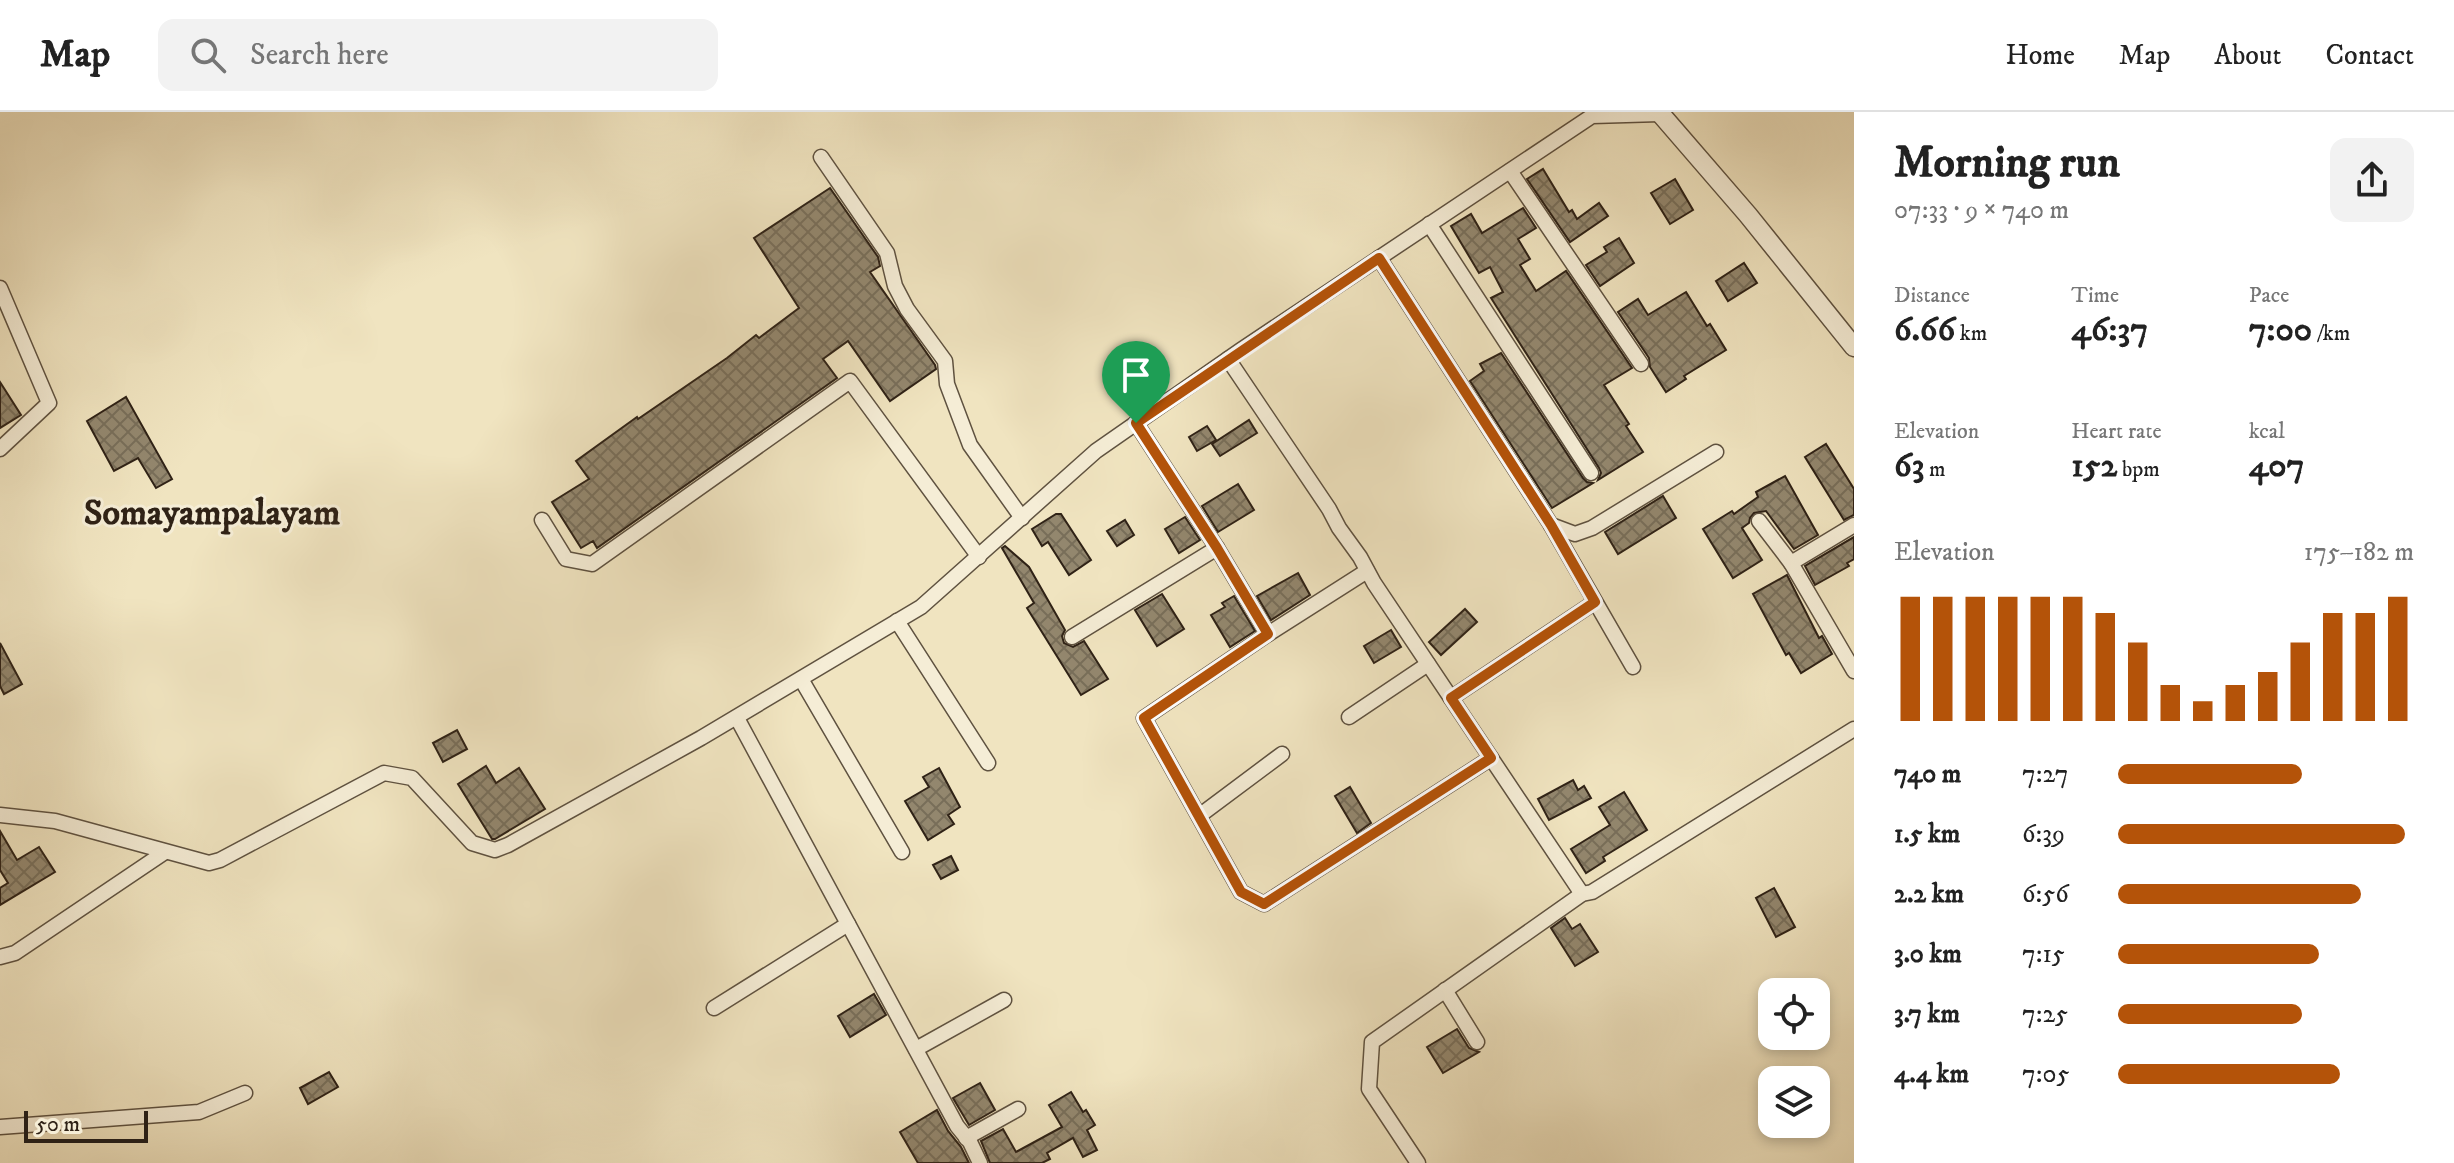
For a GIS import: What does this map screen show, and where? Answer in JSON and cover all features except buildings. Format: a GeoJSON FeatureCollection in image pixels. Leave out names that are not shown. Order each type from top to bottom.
{"type":"FeatureCollection","features":[{"type":"Feature","properties":{"kind":"street"},"geometry":{"type":"LineString","coordinates":[[0,815],[55,821],[204,862],[215,862],[384,773],[412,778],[472,843],[495,850],[508,845],[737,718],[931,600],[1096,451],[1228,359],[1596,114],[1659,113],[1748,215],[1854,347]]}},
{"type":"Feature","properties":{"kind":"street"},"geometry":{"type":"LineString","coordinates":[[821,157],[887,253],[895,286],[907,309],[945,361],[947,384],[970,445],[1022,518]]}},
{"type":"Feature","properties":{"kind":"street"},"geometry":{"type":"LineString","coordinates":[[1510,171],[1641,364]]}},
{"type":"Feature","properties":{"kind":"street"},"geometry":{"type":"LineString","coordinates":[[1429,224],[1591,473]]}},
{"type":"Feature","properties":{"kind":"street"},"geometry":{"type":"LineString","coordinates":[[1379,258],[1551,525],[1633,667]]}},
{"type":"Feature","properties":{"kind":"street"},"geometry":{"type":"LineString","coordinates":[[0,288],[49,403],[0,449]]}},
{"type":"Feature","properties":{"kind":"street"},"geometry":{"type":"LineString","coordinates":[[1228,359],[1582,894]]}},
{"type":"Feature","properties":{"kind":"street"},"geometry":{"type":"LineString","coordinates":[[542,520],[566,559],[592,564],[850,381],[979,557]]}},
{"type":"Feature","properties":{"kind":"street"},"geometry":{"type":"LineString","coordinates":[[1136,423],[1268,634]]}},
{"type":"Feature","properties":{"kind":"street"},"geometry":{"type":"LineString","coordinates":[[1551,525],[1575,534],[1592,528],[1716,452]]}},
{"type":"Feature","properties":{"kind":"street"},"geometry":{"type":"LineString","coordinates":[[1759,521],[1791,563],[1854,671]]}},
{"type":"Feature","properties":{"kind":"street"},"geometry":{"type":"LineString","coordinates":[[1791,563],[1854,525]]}},
{"type":"Feature","properties":{"kind":"street"},"geometry":{"type":"LineString","coordinates":[[1072,637],[1217,548]]}},
{"type":"Feature","properties":{"kind":"street"},"geometry":{"type":"LineString","coordinates":[[1367,571],[1144,718],[1241,892],[1264,904],[1491,758]]}},
{"type":"Feature","properties":{"kind":"street"},"geometry":{"type":"LineString","coordinates":[[1451,698],[1595,602]]}},
{"type":"Feature","properties":{"kind":"street"},"geometry":{"type":"LineString","coordinates":[[897,621],[988,763]]}},
{"type":"Feature","properties":{"kind":"street"},"geometry":{"type":"LineString","coordinates":[[1349,717],[1428,664]]}},
{"type":"Feature","properties":{"kind":"street"},"geometry":{"type":"LineString","coordinates":[[801,679],[902,852]]}},
{"type":"Feature","properties":{"kind":"street"},"geometry":{"type":"LineString","coordinates":[[737,718],[957,1126],[980,1163]]}},
{"type":"Feature","properties":{"kind":"street"},"geometry":{"type":"LineString","coordinates":[[1418,1163],[1369,1089],[1372,1042],[1582,894],[1592,892],[1854,729]]}},
{"type":"Feature","properties":{"kind":"street"},"geometry":{"type":"LineString","coordinates":[[1199,816],[1282,754]]}},
{"type":"Feature","properties":{"kind":"street"},"geometry":{"type":"LineString","coordinates":[[1,954],[15,953],[165,852]]}},
{"type":"Feature","properties":{"kind":"street"},"geometry":{"type":"LineString","coordinates":[[714,1008],[848,924]]}},
{"type":"Feature","properties":{"kind":"street"},"geometry":{"type":"LineString","coordinates":[[1445,990],[1477,1042]]}},
{"type":"Feature","properties":{"kind":"street"},"geometry":{"type":"LineString","coordinates":[[916,1049],[1004,1000]]}},
{"type":"Feature","properties":{"kind":"street"},"geometry":{"type":"LineString","coordinates":[[0,1127],[199,1112],[245,1093]]}},
{"type":"Feature","properties":{"kind":"street"},"geometry":{"type":"LineString","coordinates":[[966,1138],[1018,1109]]}},
{"type":"Feature","properties":{"kind":"district","name":"Somayampalayam"},"geometry":{"type":"Point","coordinates":[212,511]}},
{"type":"Feature","properties":{"kind":"route"},"geometry":{"type":"LineString","coordinates":[[1379,258],[1551,525],[1595,602],[1451,698],[1491,758],[1264,904],[1241,892],[1144,718],[1268,634],[1136,423],[1379,258]]}}]}
